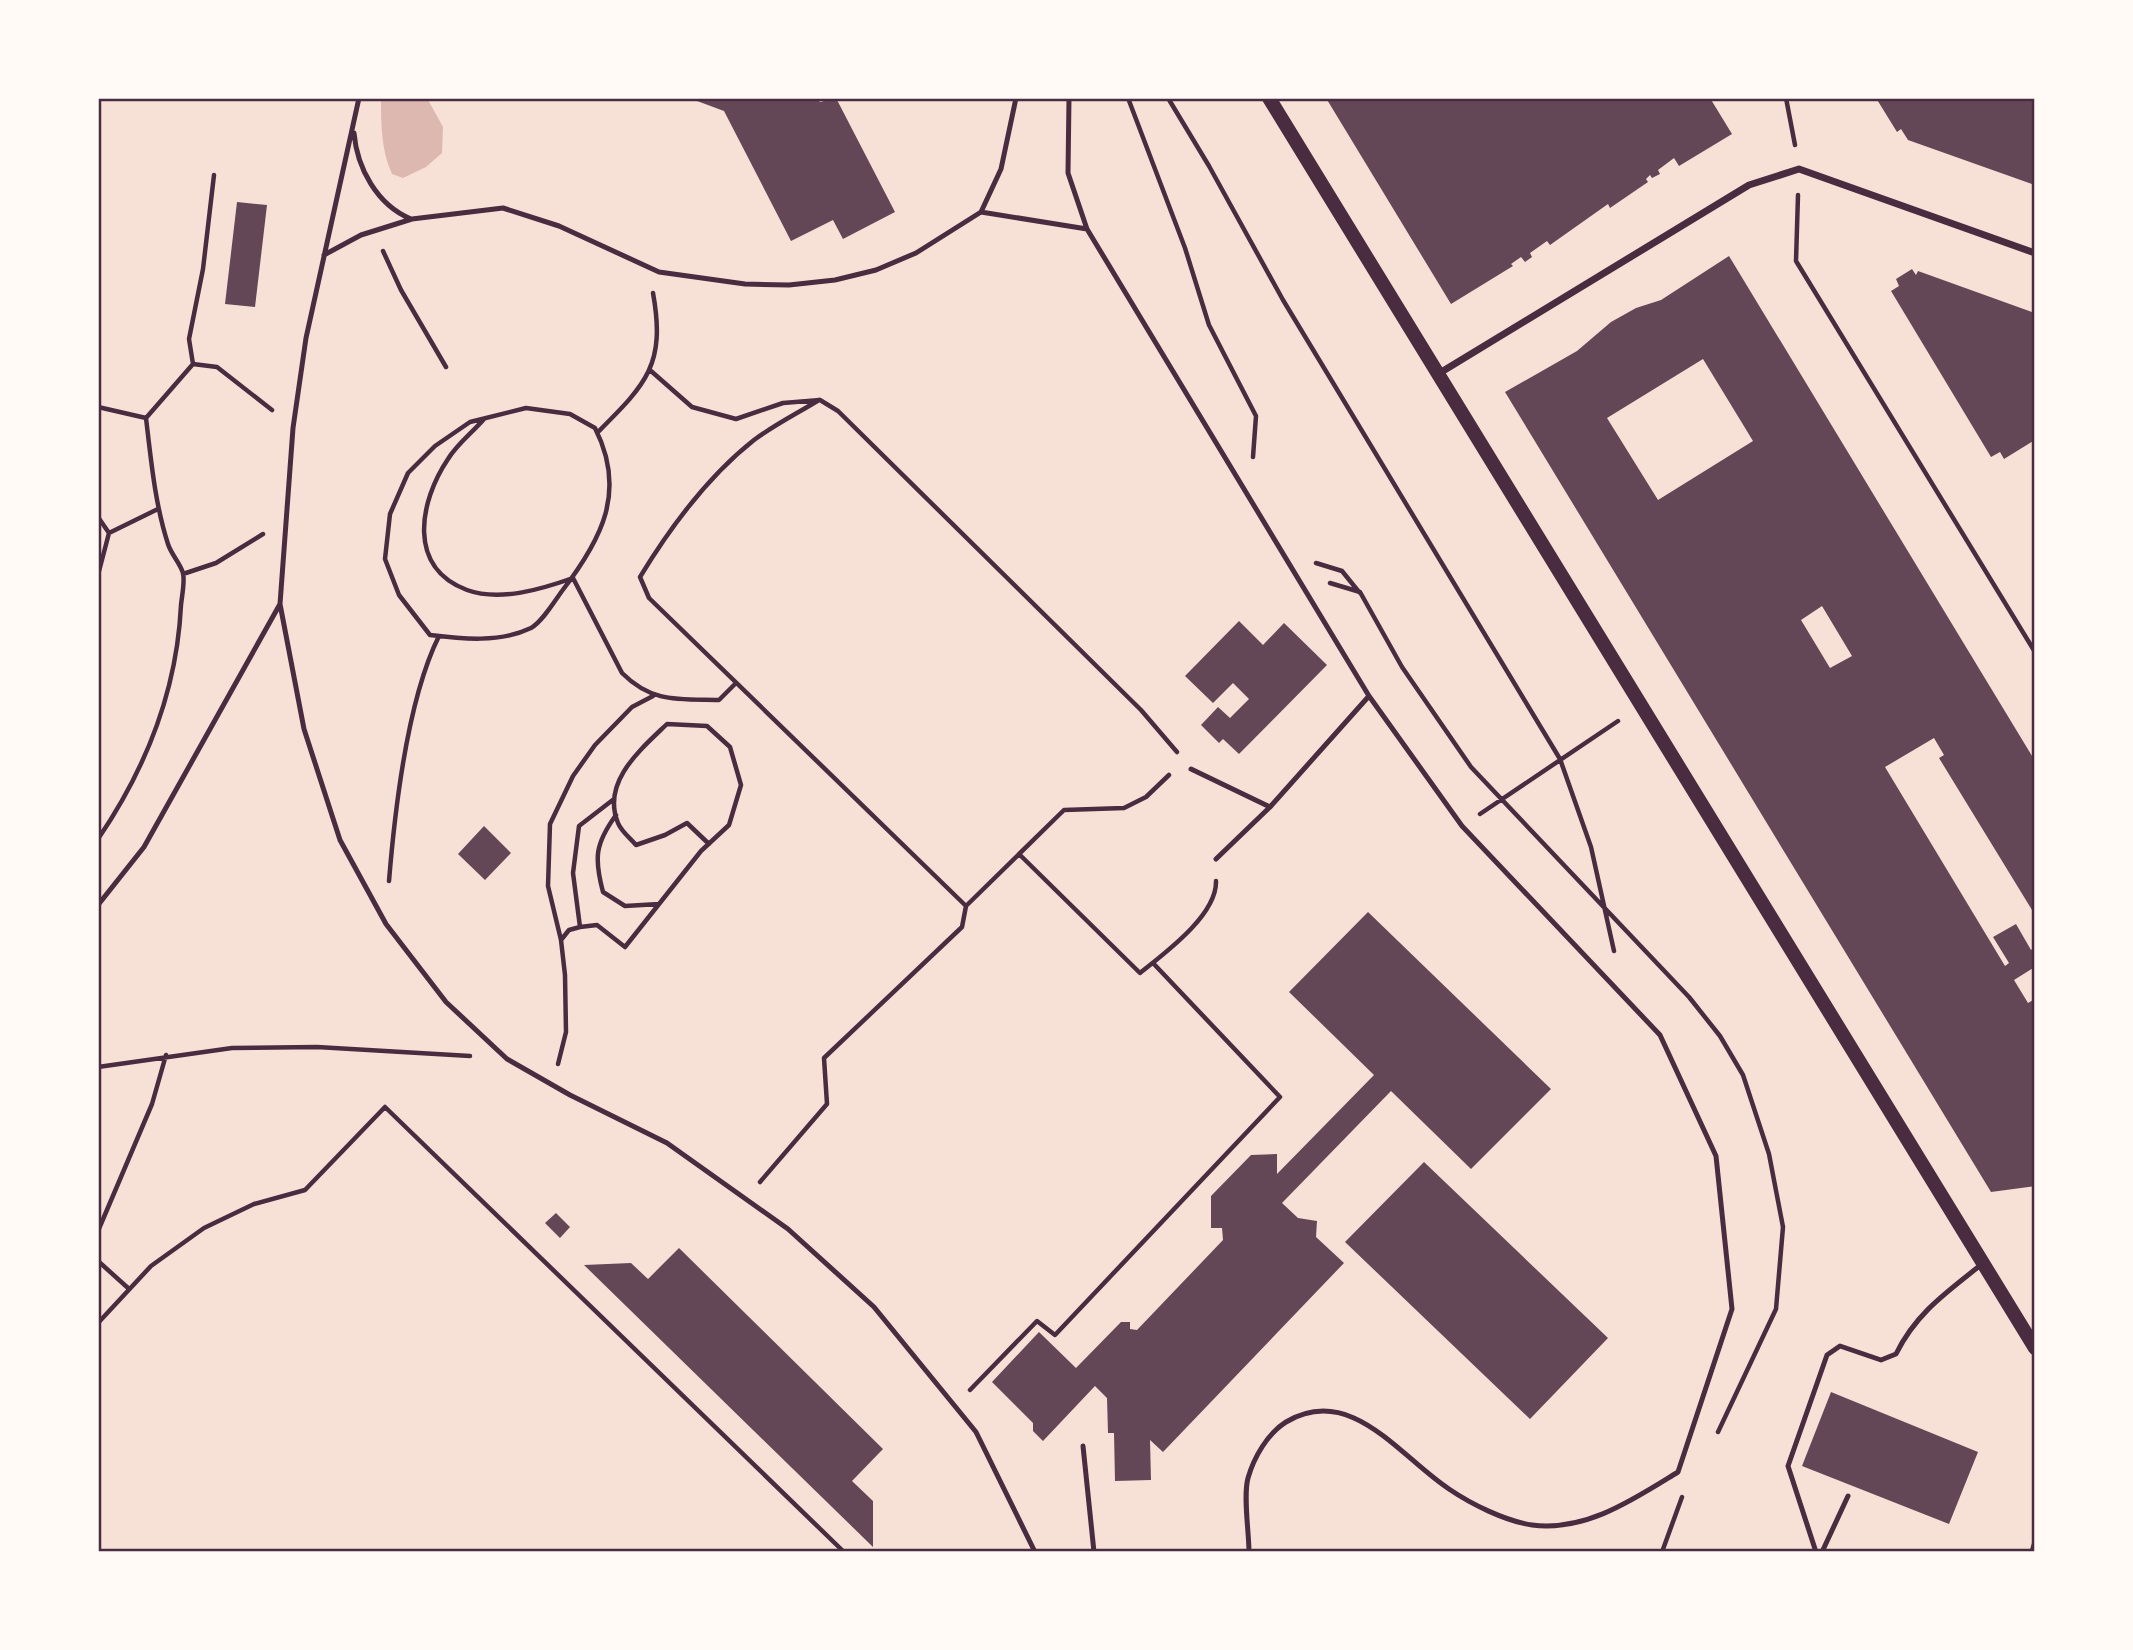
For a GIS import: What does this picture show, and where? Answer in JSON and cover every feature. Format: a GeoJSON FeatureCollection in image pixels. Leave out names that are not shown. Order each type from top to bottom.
{"type":"FeatureCollection","features":[{"type":"Feature","properties":{"kind":"main road"},"geometry":{"type":"LineString","coordinates":[[1269,98],[1643,704],[2035,1348]]}},
{"type":"Feature","properties":{"kind":"street"},"geometry":{"type":"LineString","coordinates":[[1438,374],[1749,185],[1799,169],[2035,253]]}},
{"type":"Feature","properties":{"kind":"street"},"geometry":{"type":"LineString","coordinates":[[2033,1552],[2035,1545]]}},
{"type":"Feature","properties":{"kind":"lane"},"geometry":{"type":"LineString","coordinates":[[359,98],[306,338],[293,428],[280,604],[304,729],[340,840],[386,925],[446,1002],[507,1059],[667,1143],[788,1229],[874,1307],[976,1432],[1035,1552]]}},
{"type":"Feature","properties":{"kind":"lane"},"geometry":{"type":"LineString","coordinates":[[324,255],[374,231],[412,219],[503,208],[559,226],[659,272],[745,284],[789,285],[835,280],[876,270],[916,253],[981,212],[1001,169],[1016,98]]}},
{"type":"Feature","properties":{"kind":"lane"},"geometry":{"type":"LineString","coordinates":[[1069,98],[1068,173],[1087,229],[1251,496],[1368,696],[1462,826],[1660,1035],[1716,1156],[1732,1309],[1678,1472],[1612,1512],[1558,1525],[1531,1525],[1494,1512],[1449,1490],[1375,1429],[1335,1410],[1296,1416],[1272,1430],[1248,1479],[1249,1552]]}},
{"type":"Feature","properties":{"kind":"lane"},"geometry":{"type":"LineString","coordinates":[[354,126],[355,147],[374,190],[396,213],[412,219]]}},
{"type":"Feature","properties":{"kind":"lane"},"geometry":{"type":"LineString","coordinates":[[981,212],[1087,229]]}},
{"type":"Feature","properties":{"kind":"lane"},"geometry":{"type":"LineString","coordinates":[[98,905],[144,847],[280,604]]}},
{"type":"Feature","properties":{"kind":"lane"},"geometry":{"type":"LineString","coordinates":[[1216,859],[1270,807],[1368,696]]}},
{"type":"Feature","properties":{"kind":"lane"},"geometry":{"type":"LineString","coordinates":[[1191,769],[1270,807]]}},
{"type":"Feature","properties":{"kind":"lane"},"geometry":{"type":"LineString","coordinates":[[1816,1552],[1788,1466],[1827,1356],[1840,1346],[1881,1360],[1896,1354],[1908,1330],[1923,1313],[1982,1264]]}},
{"type":"Feature","properties":{"kind":"lane"},"geometry":{"type":"LineString","coordinates":[[1083,1446],[1094,1552]]}},
{"type":"Feature","properties":{"kind":"lane"},"geometry":{"type":"LineString","coordinates":[[1822,1552],[1848,1496]]}},
{"type":"Feature","properties":{"kind":"path"},"geometry":{"type":"LineString","coordinates":[[1128,98],[1185,248],[1209,325],[1256,416],[1251,496]]}},
{"type":"Feature","properties":{"kind":"path"},"geometry":{"type":"LineString","coordinates":[[1168,98],[1283,300],[1560,759],[1591,847],[1626,999]]}},
{"type":"Feature","properties":{"kind":"path"},"geometry":{"type":"LineString","coordinates":[[1786,98],[1799,169],[1796,261],[2035,652]]}},
{"type":"Feature","properties":{"kind":"path"},"geometry":{"type":"LineString","coordinates":[[193,364],[189,339],[204,269],[214,175]]}},
{"type":"Feature","properties":{"kind":"path"},"geometry":{"type":"LineString","coordinates":[[374,231],[401,290],[446,367]]}},
{"type":"Feature","properties":{"kind":"path"},"geometry":{"type":"LineString","coordinates":[[598,432],[651,371],[659,327],[648,267]]}},
{"type":"Feature","properties":{"kind":"path"},"geometry":{"type":"LineString","coordinates":[[98,839],[125,799],[153,738],[171,676],[181,620],[183,573],[169,547],[158,509],[146,418],[193,364]]}},
{"type":"Feature","properties":{"kind":"path"},"geometry":{"type":"LineString","coordinates":[[193,364],[217,368],[293,428]]}},
{"type":"Feature","properties":{"kind":"path"},"geometry":{"type":"LineString","coordinates":[[651,371],[692,407],[736,419],[783,403],[820,400],[838,411],[1167,738]]}},
{"type":"Feature","properties":{"kind":"path"},"geometry":{"type":"LineString","coordinates":[[820,400],[754,440],[705,487],[665,535],[640,577],[649,598],[966,906]]}},
{"type":"Feature","properties":{"kind":"path"},"geometry":{"type":"LineString","coordinates":[[98,407],[146,418]]}},
{"type":"Feature","properties":{"kind":"path"},"geometry":{"type":"LineString","coordinates":[[526,408],[570,414],[598,432],[610,469],[609,511],[594,544],[573,578],[532,627],[478,640],[430,635],[399,595],[385,559],[390,514],[408,473],[435,446],[470,422],[526,408]]}},
{"type":"Feature","properties":{"kind":"path"},"geometry":{"type":"LineString","coordinates":[[485,418],[448,458],[424,510],[424,539],[433,568],[467,590],[508,595],[573,578]]}},
{"type":"Feature","properties":{"kind":"path"},"geometry":{"type":"LineString","coordinates":[[109,533],[158,509]]}},
{"type":"Feature","properties":{"kind":"path"},"geometry":{"type":"LineString","coordinates":[[98,517],[109,533],[98,575]]}},
{"type":"Feature","properties":{"kind":"path"},"geometry":{"type":"LineString","coordinates":[[183,573],[216,563],[286,522]]}},
{"type":"Feature","properties":{"kind":"path"},"geometry":{"type":"LineString","coordinates":[[1292,569],[1305,562],[1342,571],[1360,592]]}},
{"type":"Feature","properties":{"kind":"path"},"geometry":{"type":"LineString","coordinates":[[573,578],[622,673],[653,696]]}},
{"type":"Feature","properties":{"kind":"path"},"geometry":{"type":"LineString","coordinates":[[386,925],[394,824],[405,759],[424,666],[439,636]]}},
{"type":"Feature","properties":{"kind":"path"},"geometry":{"type":"LineString","coordinates":[[553,1085],[566,1032],[561,940],[548,886],[550,824],[573,776],[595,745],[632,707],[653,696],[719,700],[735,684]]}},
{"type":"Feature","properties":{"kind":"path"},"geometry":{"type":"LineString","coordinates":[[1462,826],[1643,704]]}},
{"type":"Feature","properties":{"kind":"path"},"geometry":{"type":"LineString","coordinates":[[561,940],[569,930],[597,925],[625,947],[709,844],[729,825],[741,785],[730,747],[707,726],[667,724],[626,764],[614,799],[618,824],[636,845],[666,835],[687,822],[709,844]]}},
{"type":"Feature","properties":{"kind":"path"},"geometry":{"type":"LineString","coordinates":[[746,1199],[827,1104],[824,1058],[962,927],[966,906],[1019,853],[1064,810],[1086,807],[1124,808],[1146,797],[1168,775],[1191,769]]}},
{"type":"Feature","properties":{"kind":"path"},"geometry":{"type":"LineString","coordinates":[[580,927],[573,873],[579,826],[614,799]]}},
{"type":"Feature","properties":{"kind":"path"},"geometry":{"type":"LineString","coordinates":[[616,814],[602,834],[595,862],[603,892],[625,906],[659,904]]}},
{"type":"Feature","properties":{"kind":"path"},"geometry":{"type":"LineString","coordinates":[[1019,853],[1140,973],[1192,929],[1216,890],[1216,859]]}},
{"type":"Feature","properties":{"kind":"path"},"geometry":{"type":"LineString","coordinates":[[955,1406],[1037,1321],[1055,1335],[1280,1097],[1153,962]]}},
{"type":"Feature","properties":{"kind":"path"},"geometry":{"type":"LineString","coordinates":[[98,1067],[166,1055],[232,1048],[317,1047],[507,1059]]}},
{"type":"Feature","properties":{"kind":"path"},"geometry":{"type":"LineString","coordinates":[[98,1231],[152,1104],[166,1055]]}},
{"type":"Feature","properties":{"kind":"path"},"geometry":{"type":"LineString","coordinates":[[98,1323],[151,1266],[204,1228],[254,1204],[305,1190],[385,1107],[844,1552]]}},
{"type":"Feature","properties":{"kind":"path"},"geometry":{"type":"LineString","coordinates":[[98,1261],[128,1288]]}},
{"type":"Feature","properties":{"kind":"path"},"geometry":{"type":"LineString","coordinates":[[1662,1552],[1689,1477],[1678,1472]]}},
{"type":"Feature","properties":{"kind":"shaded area"},"geometry":{"type":"Polygon","coordinates":[[[381,98],[427,98],[443,127],[442,153],[426,167],[403,178],[392,174],[386,156],[381,98]]]}},
{"type":"Feature","properties":{"kind":"building"},"geometry":{"type":"Polygon","coordinates":[[[689,98],[817,98],[820,102],[836,98],[895,212],[843,239],[833,220],[791,241],[724,111],[689,98]]]}},
{"type":"Feature","properties":{"kind":"building"},"geometry":{"type":"Polygon","coordinates":[[[1326,98],[1710,98],[1732,134],[1679,166],[1674,158],[1658,170],[1660,174],[1652,178],[1650,175],[1646,179],[1648,182],[1610,208],[1608,204],[1550,245],[1547,241],[1530,253],[1532,257],[1525,262],[1521,257],[1511,264],[1513,266],[1451,304],[1326,98]]]}},
{"type":"Feature","properties":{"kind":"building"},"geometry":{"type":"Polygon","coordinates":[[[1876,98],[2035,98],[2035,185],[1908,140],[1901,129],[1897,132],[1876,98]]]}},
{"type":"Feature","properties":{"kind":"building"},"geometry":{"type":"Polygon","coordinates":[[[237,202],[267,205],[255,307],[225,304],[237,202]]]}},
{"type":"Feature","properties":{"kind":"building"},"geometry":{"type":"Polygon","coordinates":[[[1729,256],[2035,761],[2035,915],[1939,758],[1944,755],[1934,738],[1885,767],[2005,966],[2009,963],[1993,937],[2016,924],[2031,950],[2035,947],[2035,967],[2014,980],[2028,1003],[2035,999],[2035,1186],[1991,1192],[1505,392],[1577,351],[1611,322],[1636,308],[1661,300],[1729,256]],[[1703,359],[1607,418],[1658,500],[1753,441],[1703,359]],[[1822,606],[1801,620],[1830,668],[1852,656],[1822,606]]]}},
{"type":"Feature","properties":{"kind":"building"},"geometry":{"type":"Polygon","coordinates":[[[1912,269],[1916,275],[1918,271],[2035,313],[2035,440],[2004,459],[2000,452],[1991,457],[1891,291],[1899,286],[1896,279],[1912,269]]]}},
{"type":"Feature","properties":{"kind":"building"},"geometry":{"type":"Polygon","coordinates":[[[1239,621],[1263,645],[1284,623],[1327,665],[1239,754],[1223,739],[1219,743],[1201,725],[1218,707],[1230,718],[1249,699],[1233,683],[1213,703],[1185,676],[1239,621]]]}},
{"type":"Feature","properties":{"kind":"building"},"geometry":{"type":"Polygon","coordinates":[[[484,826],[511,853],[485,880],[458,854],[484,826]]]}},
{"type":"Feature","properties":{"kind":"building"},"geometry":{"type":"Polygon","coordinates":[[[1368,912],[1551,1089],[1471,1169],[1391,1091],[1282,1203],[1298,1218],[1317,1221],[1316,1237],[1344,1263],[1163,1452],[1150,1440],[1151,1480],[1115,1481],[1114,1433],[1108,1433],[1107,1398],[1095,1386],[1043,1441],[1033,1431],[1033,1423],[992,1382],[1039,1332],[1076,1368],[1121,1322],[1130,1322],[1130,1329],[1137,1330],[1223,1240],[1222,1228],[1211,1228],[1211,1196],[1251,1155],[1277,1154],[1277,1174],[1374,1075],[1289,992],[1368,912]]]}},
{"type":"Feature","properties":{"kind":"building"},"geometry":{"type":"Polygon","coordinates":[[[1424,1162],[1608,1338],[1530,1419],[1345,1242],[1424,1162]]]}},
{"type":"Feature","properties":{"kind":"building"},"geometry":{"type":"Polygon","coordinates":[[[556,1213],[570,1227],[560,1238],[545,1223],[556,1213]]]}},
{"type":"Feature","properties":{"kind":"building"},"geometry":{"type":"Polygon","coordinates":[[[679,1248],[883,1449],[852,1481],[873,1501],[873,1547],[584,1265],[631,1263],[648,1279],[679,1248]]]}},
{"type":"Feature","properties":{"kind":"building"},"geometry":{"type":"Polygon","coordinates":[[[1831,1392],[1978,1452],[1949,1524],[1802,1466],[1831,1392]]]}}]}
